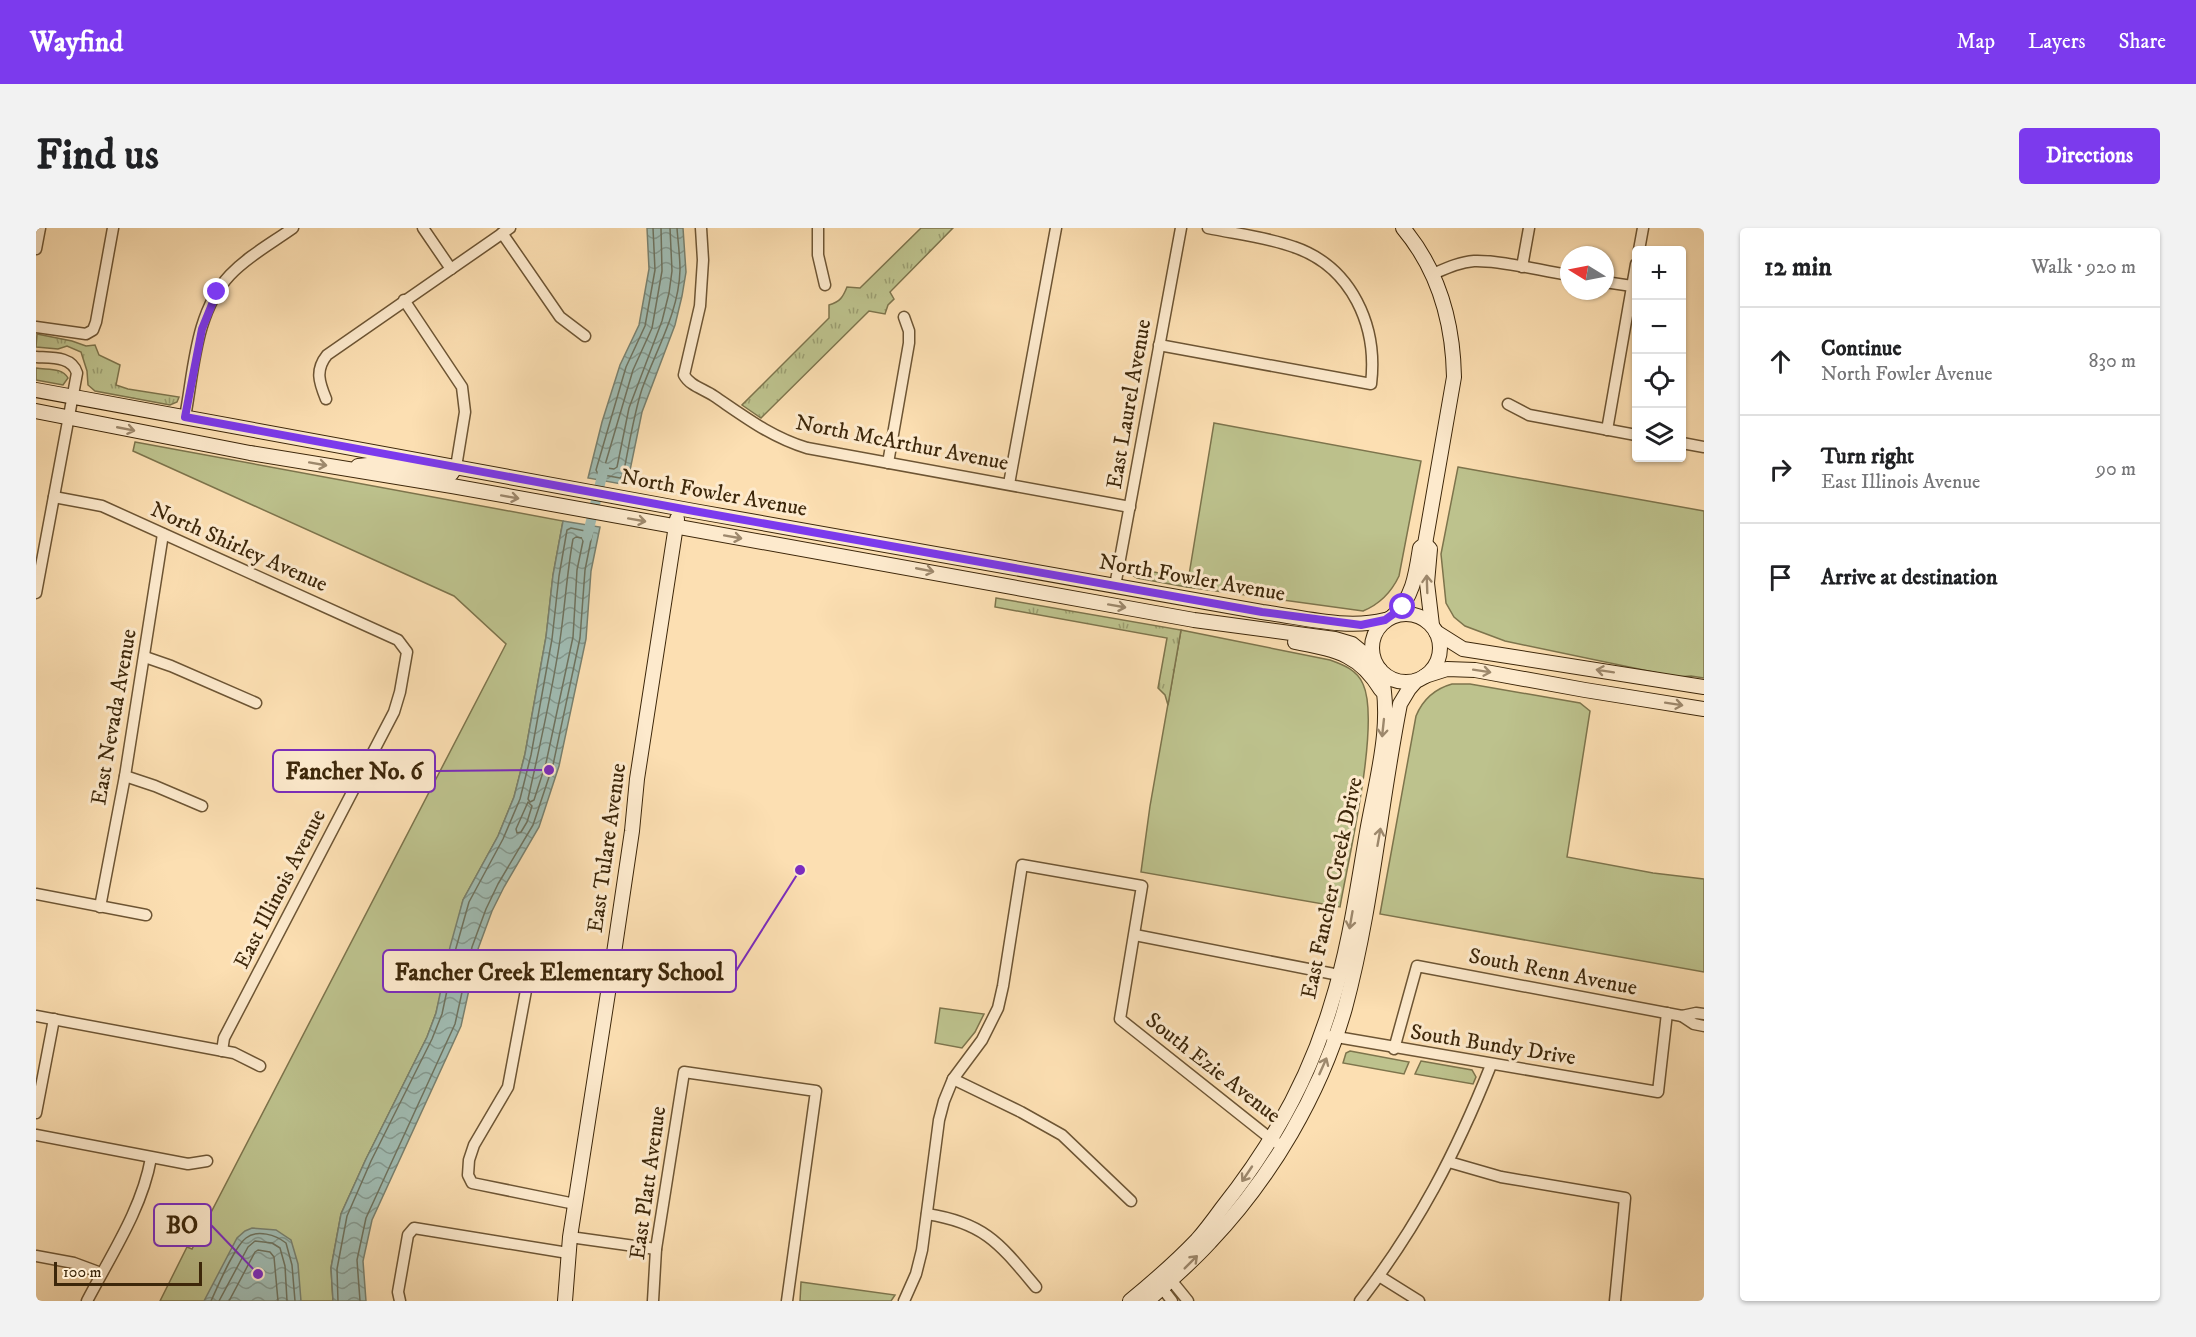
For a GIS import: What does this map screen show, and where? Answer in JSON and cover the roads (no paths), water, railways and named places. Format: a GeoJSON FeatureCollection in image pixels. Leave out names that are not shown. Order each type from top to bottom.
{"type":"FeatureCollection","features":[{"type":"Feature","properties":{"kind":"main road"},"geometry":{"type":"LineString","coordinates":[[1403,228],[1415,243],[1433,274],[1450,324],[1454,377],[1425,544],[1420,548],[1409,597],[1403,607],[1389,618],[1374,635],[1372,644],[1377,666],[1397,681],[1421,678],[1447,669],[1476,669],[1585,690],[1704,709]]}},
{"type":"Feature","properties":{"kind":"main road","name":"North Fowler Avenue"},"geometry":{"type":"LineString","coordinates":[[36,390],[1115,586],[1345,624],[1361,625],[1389,618]]}},
{"type":"Feature","properties":{"kind":"main road","name":"North Fowler Avenue"},"geometry":{"type":"LineString","coordinates":[[36,411],[341,468],[1194,620],[1335,639],[1359,648],[1377,666]]}},
{"type":"Feature","properties":{"kind":"main road"},"geometry":{"type":"LineString","coordinates":[[341,468],[378,464],[443,476],[451,474],[456,467]]}},
{"type":"Feature","properties":{"kind":"main road","name":"East Tulare Avenue"},"geometry":{"type":"LineString","coordinates":[[565,1301],[570,1237],[610,980],[632,831],[637,779],[678,508]]}},
{"type":"Feature","properties":{"kind":"main road"},"geometry":{"type":"LineString","coordinates":[[1421,678],[1432,669],[1440,651],[1427,584],[1430,549],[1425,544]]}},
{"type":"Feature","properties":{"kind":"main road"},"geometry":{"type":"LineString","coordinates":[[1389,618],[1412,614],[1421,617],[1463,649],[1704,687]]}},
{"type":"Feature","properties":{"kind":"main road"},"geometry":{"type":"LineString","coordinates":[[1194,620],[1341,652],[1358,661],[1368,671],[1385,696]]}},
{"type":"Feature","properties":{"kind":"main road","name":"East Fancher Creek Drive"},"geometry":{"type":"LineString","coordinates":[[1329,1036],[1377,774],[1385,696],[1377,666]]}},
{"type":"Feature","properties":{"kind":"main road","name":"East Fancher Creek Drive"},"geometry":{"type":"LineString","coordinates":[[1148,1301],[1212,1240],[1240,1208],[1276,1142],[1298,1088],[1329,1036],[1358,954],[1400,704],[1408,689],[1421,678]]}},
{"type":"Feature","properties":{"kind":"main road","name":"East Fancher Creek Drive"},"geometry":{"type":"LineString","coordinates":[[1130,1301],[1158,1278],[1198,1238],[1276,1142]]}},
{"type":"Feature","properties":{"kind":"street"},"geometry":{"type":"LineString","coordinates":[[36,249],[40,228]]}},
{"type":"Feature","properties":{"kind":"street"},"geometry":{"type":"LineString","coordinates":[[36,327],[86,334],[93,330],[113,228]]}},
{"type":"Feature","properties":{"kind":"street"},"geometry":{"type":"LineString","coordinates":[[185,417],[202,329],[217,292],[242,263],[293,228]]}},
{"type":"Feature","properties":{"kind":"street"},"geometry":{"type":"LineString","coordinates":[[423,228],[451,269]]}},
{"type":"Feature","properties":{"kind":"street","name":"North McArthur Avenue"},"geometry":{"type":"LineString","coordinates":[[701,228],[703,260],[700,306],[684,375],[691,383],[713,395],[753,424],[787,442],[807,448],[1130,507]]}},
{"type":"Feature","properties":{"kind":"street"},"geometry":{"type":"LineString","coordinates":[[818,228],[819,264],[825,285]]}},
{"type":"Feature","properties":{"kind":"street"},"geometry":{"type":"LineString","coordinates":[[1009,484],[1056,228]]}},
{"type":"Feature","properties":{"kind":"street","name":"East Laurel Avenue"},"geometry":{"type":"LineString","coordinates":[[1115,586],[1181,228]]}},
{"type":"Feature","properties":{"kind":"street"},"geometry":{"type":"LineString","coordinates":[[1159,345],[1371,384],[1372,360],[1367,325],[1361,308],[1346,283],[1335,271],[1311,254],[1258,233],[1208,228]]}},
{"type":"Feature","properties":{"kind":"street"},"geometry":{"type":"LineString","coordinates":[[1522,267],[1529,228]]}},
{"type":"Feature","properties":{"kind":"street"},"geometry":{"type":"LineString","coordinates":[[1640,246],[1643,228]]}},
{"type":"Feature","properties":{"kind":"street"},"geometry":{"type":"LineString","coordinates":[[326,399],[318,373],[321,362],[327,355],[506,231],[560,317],[585,336]]}},
{"type":"Feature","properties":{"kind":"street"},"geometry":{"type":"LineString","coordinates":[[1433,274],[1474,261],[1560,273]]}},
{"type":"Feature","properties":{"kind":"street"},"geometry":{"type":"LineString","coordinates":[[1607,429],[1632,286],[1614,283]]}},
{"type":"Feature","properties":{"kind":"street"},"geometry":{"type":"LineString","coordinates":[[404,300],[462,387],[465,412],[456,467]]}},
{"type":"Feature","properties":{"kind":"street"},"geometry":{"type":"LineString","coordinates":[[888,463],[909,343],[909,332],[904,316]]}},
{"type":"Feature","properties":{"kind":"street"},"geometry":{"type":"LineString","coordinates":[[36,357],[63,360],[75,367],[77,381],[54,497],[39,554],[36,593]]}},
{"type":"Feature","properties":{"kind":"street"},"geometry":{"type":"LineString","coordinates":[[1508,404],[1529,415],[1632,434]]}},
{"type":"Feature","properties":{"kind":"street"},"geometry":{"type":"LineString","coordinates":[[1686,444],[1704,447]]}},
{"type":"Feature","properties":{"kind":"street","name":"North Shirley Avenue"},"geometry":{"type":"LineString","coordinates":[[54,497],[102,506],[398,640],[404,645]]}},
{"type":"Feature","properties":{"kind":"street","name":"East Nevada Avenue"},"geometry":{"type":"LineString","coordinates":[[99,907],[125,776],[163,534]]}},
{"type":"Feature","properties":{"kind":"street","name":"East Illinois Avenue"},"geometry":{"type":"LineString","coordinates":[[222,1051],[224,1038],[394,712],[400,692],[406,652],[404,645]]}},
{"type":"Feature","properties":{"kind":"street"},"geometry":{"type":"LineString","coordinates":[[144,657],[171,666],[256,703]]}},
{"type":"Feature","properties":{"kind":"street"},"geometry":{"type":"LineString","coordinates":[[125,776],[202,806]]}},
{"type":"Feature","properties":{"kind":"street"},"geometry":{"type":"LineString","coordinates":[[904,1301],[916,1274],[922,1250],[939,1120],[944,1101],[953,1079],[982,1040],[998,1008],[1004,986],[1022,865],[1142,886],[1135,935],[1340,975]]}},
{"type":"Feature","properties":{"kind":"street"},"geometry":{"type":"LineString","coordinates":[[36,894],[146,915]]}},
{"type":"Feature","properties":{"kind":"street","name":"South Ezie Avenue"},"geometry":{"type":"LineString","coordinates":[[1135,935],[1120,1019],[1276,1142]]}},
{"type":"Feature","properties":{"kind":"street","name":"South Renn Avenue"},"geometry":{"type":"LineString","coordinates":[[1394,1049],[1417,966],[1682,1016],[1694,1024],[1704,1026]]}},
{"type":"Feature","properties":{"kind":"street"},"geometry":{"type":"LineString","coordinates":[[575,1204],[472,1183],[468,1175],[469,1160],[474,1145],[508,1086],[527,985],[533,975],[545,970],[610,980]]}},
{"type":"Feature","properties":{"kind":"street","name":"South Bundy Drive"},"geometry":{"type":"LineString","coordinates":[[1329,1036],[1394,1049],[1658,1092],[1667,1013]]}},
{"type":"Feature","properties":{"kind":"street","name":"South Renn Avenue"},"geometry":{"type":"LineString","coordinates":[[1682,1016],[1704,1014]]}},
{"type":"Feature","properties":{"kind":"street"},"geometry":{"type":"LineString","coordinates":[[36,1016],[222,1051],[248,1059],[260,1066]]}},
{"type":"Feature","properties":{"kind":"street"},"geometry":{"type":"LineString","coordinates":[[36,1113],[54,1019]]}},
{"type":"Feature","properties":{"kind":"street"},"geometry":{"type":"LineString","coordinates":[[1359,1301],[1408,1234],[1449,1162],[1470,1119],[1491,1065]]}},
{"type":"Feature","properties":{"kind":"street","name":"East Platt Avenue"},"geometry":{"type":"LineString","coordinates":[[653,1301],[656,1249],[684,1072],[816,1090],[787,1301]]}},
{"type":"Feature","properties":{"kind":"street"},"geometry":{"type":"LineString","coordinates":[[953,1079],[1022,1112],[1062,1135],[1131,1201]]}},
{"type":"Feature","properties":{"kind":"street"},"geometry":{"type":"LineString","coordinates":[[36,1135],[188,1164],[207,1161]]}},
{"type":"Feature","properties":{"kind":"street"},"geometry":{"type":"LineString","coordinates":[[87,1301],[132,1216],[144,1187],[151,1158]]}},
{"type":"Feature","properties":{"kind":"street"},"geometry":{"type":"LineString","coordinates":[[1449,1162],[1501,1177],[1625,1198],[1615,1301]]}},
{"type":"Feature","properties":{"kind":"street"},"geometry":{"type":"LineString","coordinates":[[927,1214],[966,1222],[981,1230],[1002,1248],[1036,1287]]}},
{"type":"Feature","properties":{"kind":"street"},"geometry":{"type":"LineString","coordinates":[[400,1301],[398,1292],[408,1235],[414,1228],[568,1253]]}},
{"type":"Feature","properties":{"kind":"street"},"geometry":{"type":"LineString","coordinates":[[570,1237],[656,1249]]}},
{"type":"Feature","properties":{"kind":"street"},"geometry":{"type":"LineString","coordinates":[[36,1256],[74,1263],[101,1273]]}},
{"type":"Feature","properties":{"kind":"street"},"geometry":{"type":"LineString","coordinates":[[1378,1276],[1419,1301]]}},
{"type":"Feature","properties":{"kind":"street"},"geometry":{"type":"LineString","coordinates":[[1166,1284],[1172,1301]]}},
{"type":"Feature","properties":{"kind":"street"},"geometry":{"type":"LineString","coordinates":[[1166,1284],[1188,1301]]}},
{"type":"Feature","properties":{"kind":"water"},"geometry":{"type":"Polygon","coordinates":[[[647,228],[683,228],[686,272],[675,325],[642,412],[627,485],[588,478],[620,365],[639,325],[649,269],[647,228]]]}},
{"type":"Feature","properties":{"kind":"water"},"geometry":{"type":"Polygon","coordinates":[[[563,521],[600,527],[591,571],[586,639],[559,766],[539,827],[492,911],[478,949],[461,1026],[372,1220],[363,1261],[366,1301],[333,1301],[331,1268],[341,1214],[427,1037],[436,1013],[463,900],[498,836],[514,797],[525,754],[546,637],[553,575],[563,521]]]}},
{"type":"Feature","properties":{"kind":"water"},"geometry":{"type":"Polygon","coordinates":[[[252,1228],[276,1230],[291,1240],[298,1264],[301,1301],[204,1301],[237,1238],[252,1228]]]}},
{"type":"Feature","properties":{"kind":"waterway"},"geometry":{"type":"LineString","coordinates":[[587,537],[604,468]]}},
{"type":"Feature","properties":{"kind":"place","name":"Fancher No. 6"},"geometry":{"type":"Point","coordinates":[549,770]}},
{"type":"Feature","properties":{"kind":"place","name":"Fancher Creek Elementary School"},"geometry":{"type":"Point","coordinates":[800,870]}},
{"type":"Feature","properties":{"kind":"place","name":"BO"},"geometry":{"type":"Point","coordinates":[258,1274]}}]}
